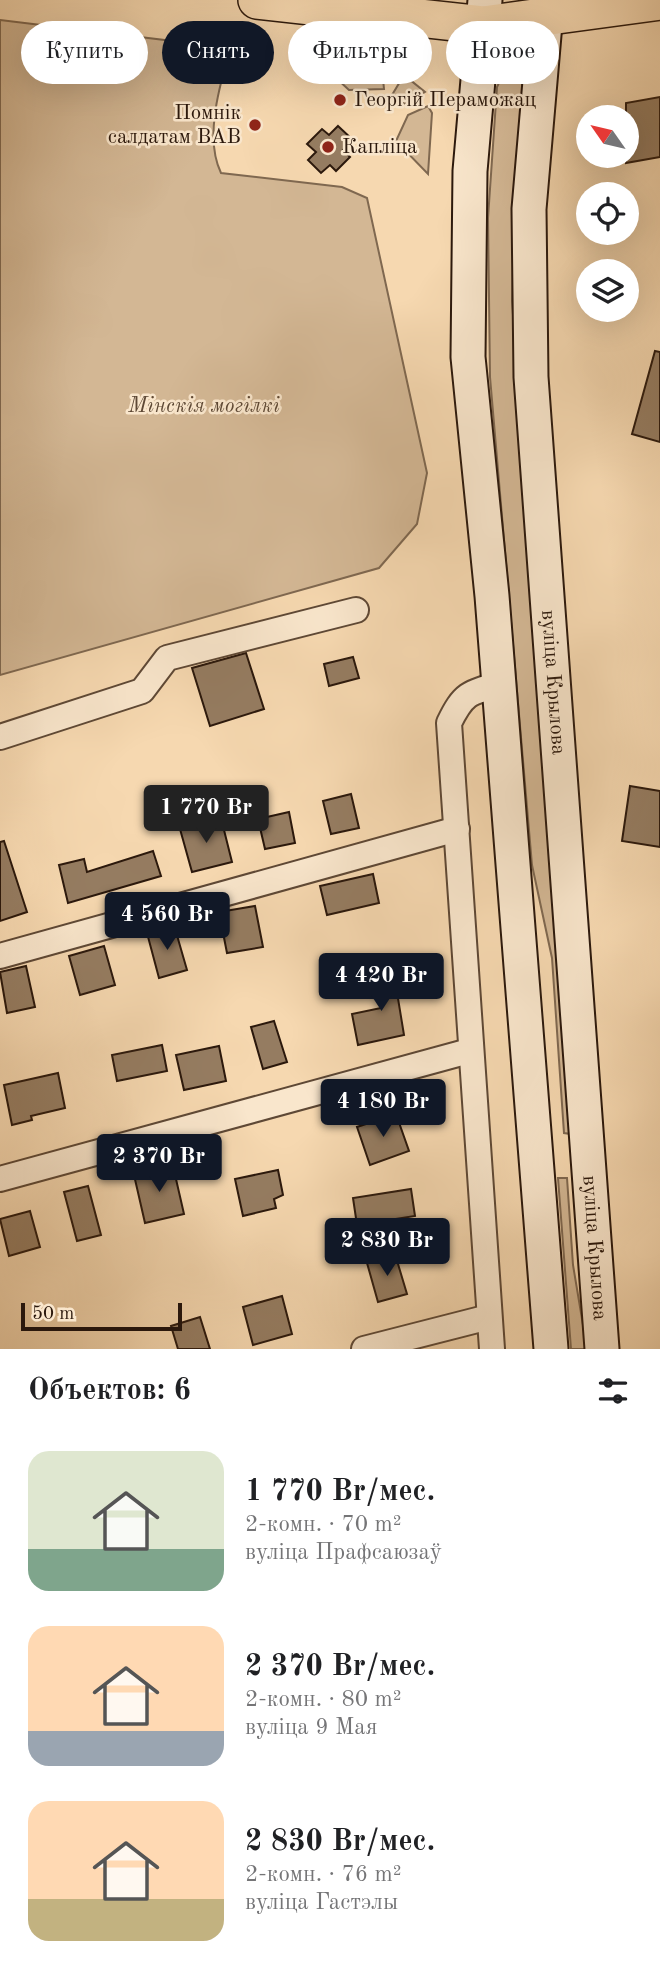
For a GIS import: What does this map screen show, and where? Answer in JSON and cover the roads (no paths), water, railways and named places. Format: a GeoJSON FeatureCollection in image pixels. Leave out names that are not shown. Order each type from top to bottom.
{"type":"FeatureCollection","features":[{"type":"Feature","properties":{"kind":"main road"},"geometry":{"type":"LineString","coordinates":[[257,0],[484,12],[545,8],[599,12],[660,1]]}},
{"type":"Feature","properties":{"kind":"main road","name":"вуліца Крылова"},"geometry":{"type":"LineString","coordinates":[[545,8],[529,209],[531,377],[602,1349]]}},
{"type":"Feature","properties":{"kind":"main road"},"geometry":{"type":"LineString","coordinates":[[484,12],[470,171],[468,357],[499,685],[551,1349]]}},
{"type":"Feature","properties":{"kind":"main road"},"geometry":{"type":"LineString","coordinates":[[538,1157],[589,1153]]}},
{"type":"Feature","properties":{"kind":"street"},"geometry":{"type":"LineString","coordinates":[[0,737],[142,691],[167,658],[356,610]]}},
{"type":"Feature","properties":{"kind":"street"},"geometry":{"type":"LineString","coordinates":[[492,1349],[469,1051],[449,723],[469,692],[499,685]]}},
{"type":"Feature","properties":{"kind":"street"},"geometry":{"type":"LineString","coordinates":[[0,956],[457,829]]}},
{"type":"Feature","properties":{"kind":"street"},"geometry":{"type":"LineString","coordinates":[[0,1179],[469,1051]]}},
{"type":"Feature","properties":{"kind":"street"},"geometry":{"type":"LineString","coordinates":[[364,1349],[489,1317]]}},
{"type":"Feature","properties":{"kind":"place","name":"Георгій Пераможац"},"geometry":{"type":"Point","coordinates":[340,100]}},
{"type":"Feature","properties":{"kind":"place","name":"Помнік салдатам ВАВ"},"geometry":{"type":"Point","coordinates":[255,125]}},
{"type":"Feature","properties":{"kind":"place","name":"Капліца"},"geometry":{"type":"Point","coordinates":[328,147]}},
{"type":"Feature","properties":{"kind":"park label","name":"Мінскія могілкі"},"geometry":{"type":"Point","coordinates":[204,406]}}]}
